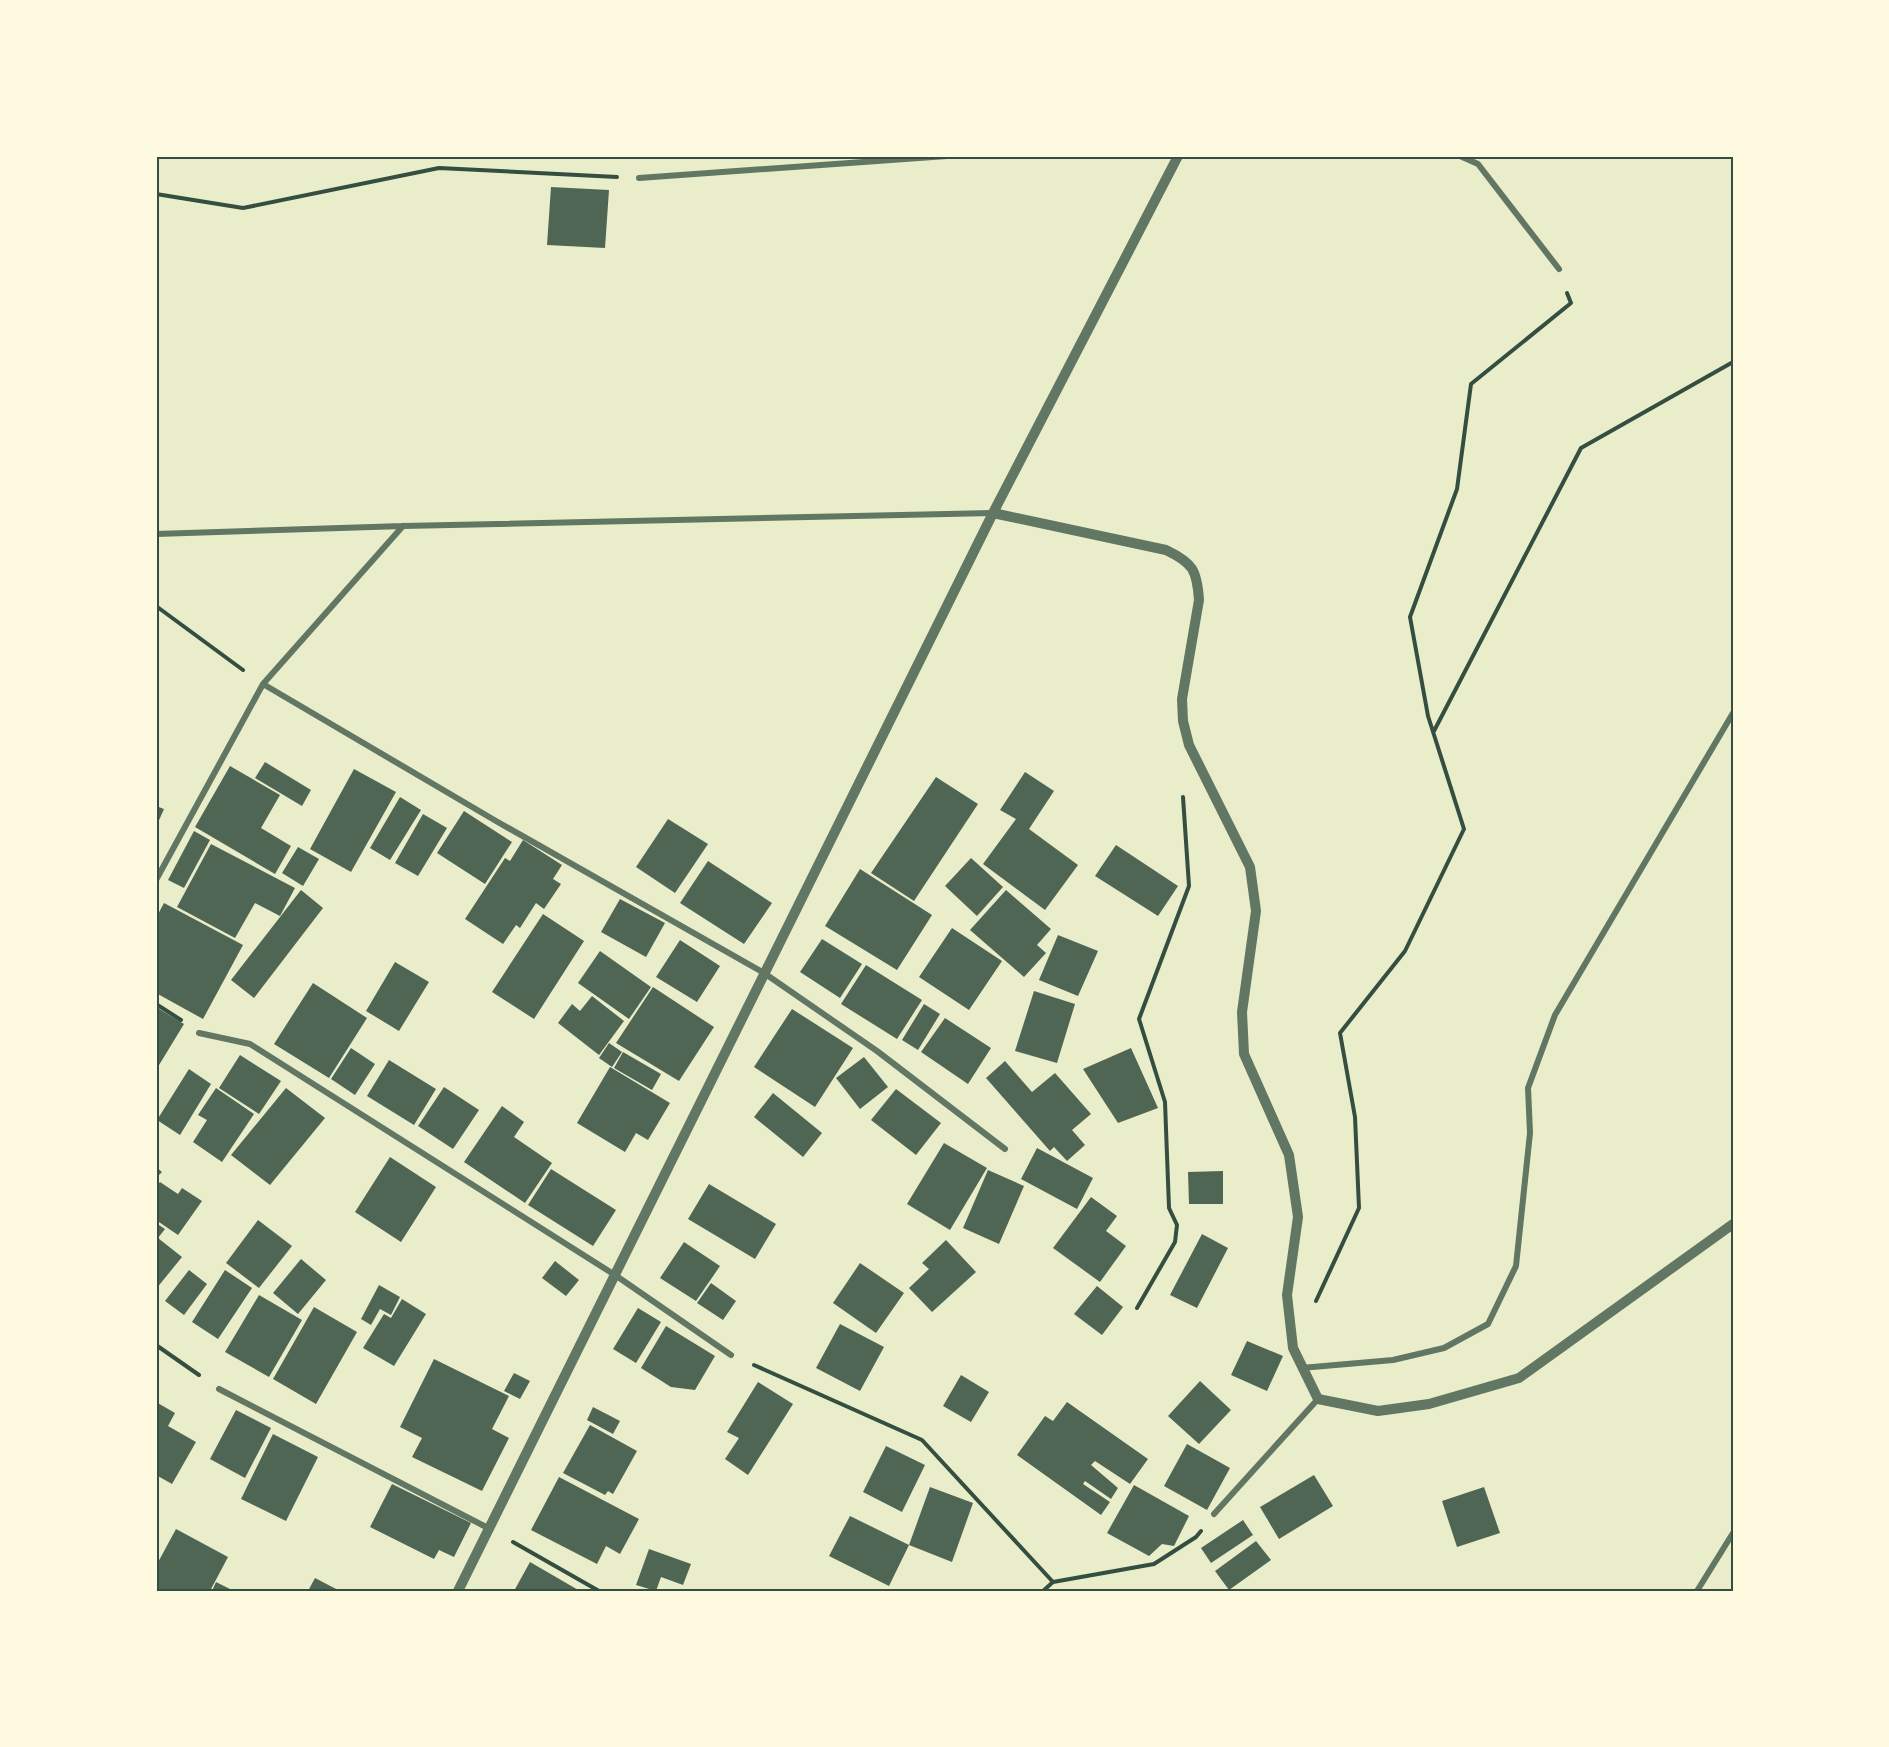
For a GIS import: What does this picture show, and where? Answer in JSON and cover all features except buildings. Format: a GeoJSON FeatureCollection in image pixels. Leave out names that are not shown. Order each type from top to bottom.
{"type":"FeatureCollection","features":[{"type":"Feature","properties":{"kind":"street"},"geometry":{"type":"LineString","coordinates":[[639,178],[947,156]]}},
{"type":"Feature","properties":{"kind":"street"},"geometry":{"type":"LineString","coordinates":[[458,1591],[993,513],[1178,156]]}},
{"type":"Feature","properties":{"kind":"street"},"geometry":{"type":"LineString","coordinates":[[1460,156],[1478,164],[1558,269]]}},
{"type":"Feature","properties":{"kind":"street"},"geometry":{"type":"LineString","coordinates":[[156,534],[403,526],[993,513],[1166,550],[1184,559],[1194,570],[1199,600],[1182,699],[1183,721],[1189,745],[1250,867],[1256,911],[1242,1012],[1244,1054],[1289,1155],[1298,1217],[1287,1295],[1293,1348],[1318,1399]]}},
{"type":"Feature","properties":{"kind":"street"},"geometry":{"type":"LineString","coordinates":[[156,880],[263,684],[403,526]]}},
{"type":"Feature","properties":{"kind":"street"},"geometry":{"type":"LineString","coordinates":[[263,684],[496,821],[764,973],[877,1051],[1005,1149]]}},
{"type":"Feature","properties":{"kind":"street"},"geometry":{"type":"LineString","coordinates":[[1301,1368],[1404,1358],[1444,1348],[1488,1324],[1516,1266],[1530,1133],[1528,1088],[1555,1014],[1733,713]]}},
{"type":"Feature","properties":{"kind":"street"},"geometry":{"type":"LineString","coordinates":[[199,1033],[250,1044],[615,1275],[731,1355]]}},
{"type":"Feature","properties":{"kind":"street"},"geometry":{"type":"LineString","coordinates":[[1318,1399],[1378,1410],[1430,1404],[1519,1378],[1733,1224]]}},
{"type":"Feature","properties":{"kind":"street"},"geometry":{"type":"LineString","coordinates":[[219,1389],[488,1528]]}},
{"type":"Feature","properties":{"kind":"street"},"geometry":{"type":"LineString","coordinates":[[1214,1514],[1318,1399]]}},
{"type":"Feature","properties":{"kind":"street"},"geometry":{"type":"LineString","coordinates":[[1697,1591],[1733,1533]]}},
{"type":"Feature","properties":{"kind":"path"},"geometry":{"type":"LineString","coordinates":[[156,194],[243,208],[439,168],[639,178]]}},
{"type":"Feature","properties":{"kind":"path"},"geometry":{"type":"LineString","coordinates":[[1313,1305],[1359,1208],[1355,1117],[1340,1033],[1406,951],[1464,829],[1428,716],[1410,617],[1457,489],[1471,384],[1571,303],[1558,269]]}},
{"type":"Feature","properties":{"kind":"path"},"geometry":{"type":"LineString","coordinates":[[1433,732],[1581,448],[1733,362]]}},
{"type":"Feature","properties":{"kind":"path"},"geometry":{"type":"LineString","coordinates":[[156,606],[263,684]]}},
{"type":"Feature","properties":{"kind":"path"},"geometry":{"type":"LineString","coordinates":[[1137,1308],[1175,1242],[1176,1234],[1176,1225],[1169,1208],[1164,1102],[1139,1019],[1189,886],[1183,795]]}},
{"type":"Feature","properties":{"kind":"path"},"geometry":{"type":"LineString","coordinates":[[156,1345],[219,1389]]}},
{"type":"Feature","properties":{"kind":"path"},"geometry":{"type":"LineString","coordinates":[[731,1355],[922,1440],[1053,1582]]}},
{"type":"Feature","properties":{"kind":"path"},"geometry":{"type":"LineString","coordinates":[[1044,1591],[1053,1582],[1154,1564],[1197,1537],[1214,1514]]}},
{"type":"Feature","properties":{"kind":"path"},"geometry":{"type":"LineString","coordinates":[[488,1528],[599,1591]]}}]}
